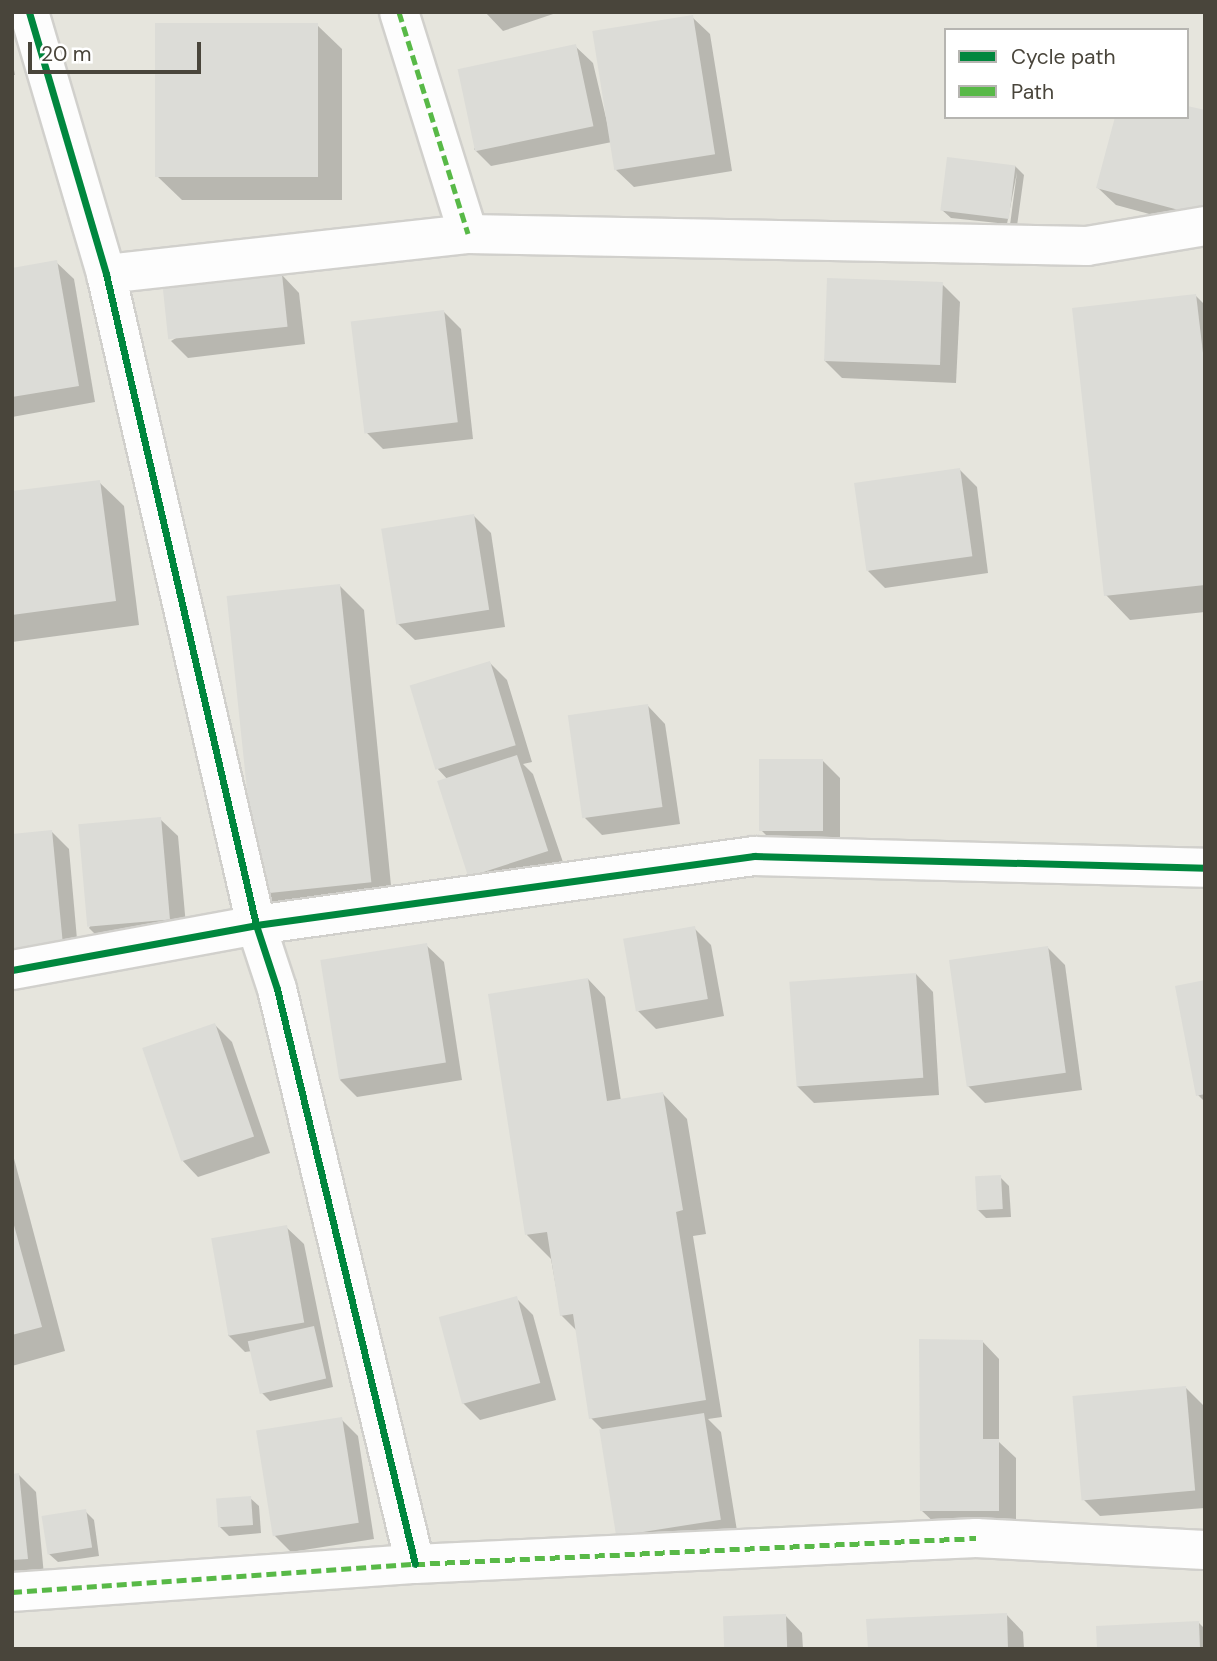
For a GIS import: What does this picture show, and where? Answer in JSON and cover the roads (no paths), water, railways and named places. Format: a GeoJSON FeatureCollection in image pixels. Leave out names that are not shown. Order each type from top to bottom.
{"type":"FeatureCollection","features":[{"type":"Feature","properties":{"kind":"street"},"geometry":{"type":"LineString","coordinates":[[29,12],[106,274],[256,925],[280,1002],[415,1564]]}},
{"type":"Feature","properties":{"kind":"street"},"geometry":{"type":"LineString","coordinates":[[399,12],[468,234]]}},
{"type":"Feature","properties":{"kind":"street"},"geometry":{"type":"LineString","coordinates":[[106,274],[468,234],[1087,246],[1205,226]]}},
{"type":"Feature","properties":{"kind":"street"},"geometry":{"type":"LineString","coordinates":[[12,970],[256,925],[754,856],[1205,868]]}},
{"type":"Feature","properties":{"kind":"street"},"geometry":{"type":"LineString","coordinates":[[12,1592],[415,1564],[976,1538],[1205,1550]]}}]}
